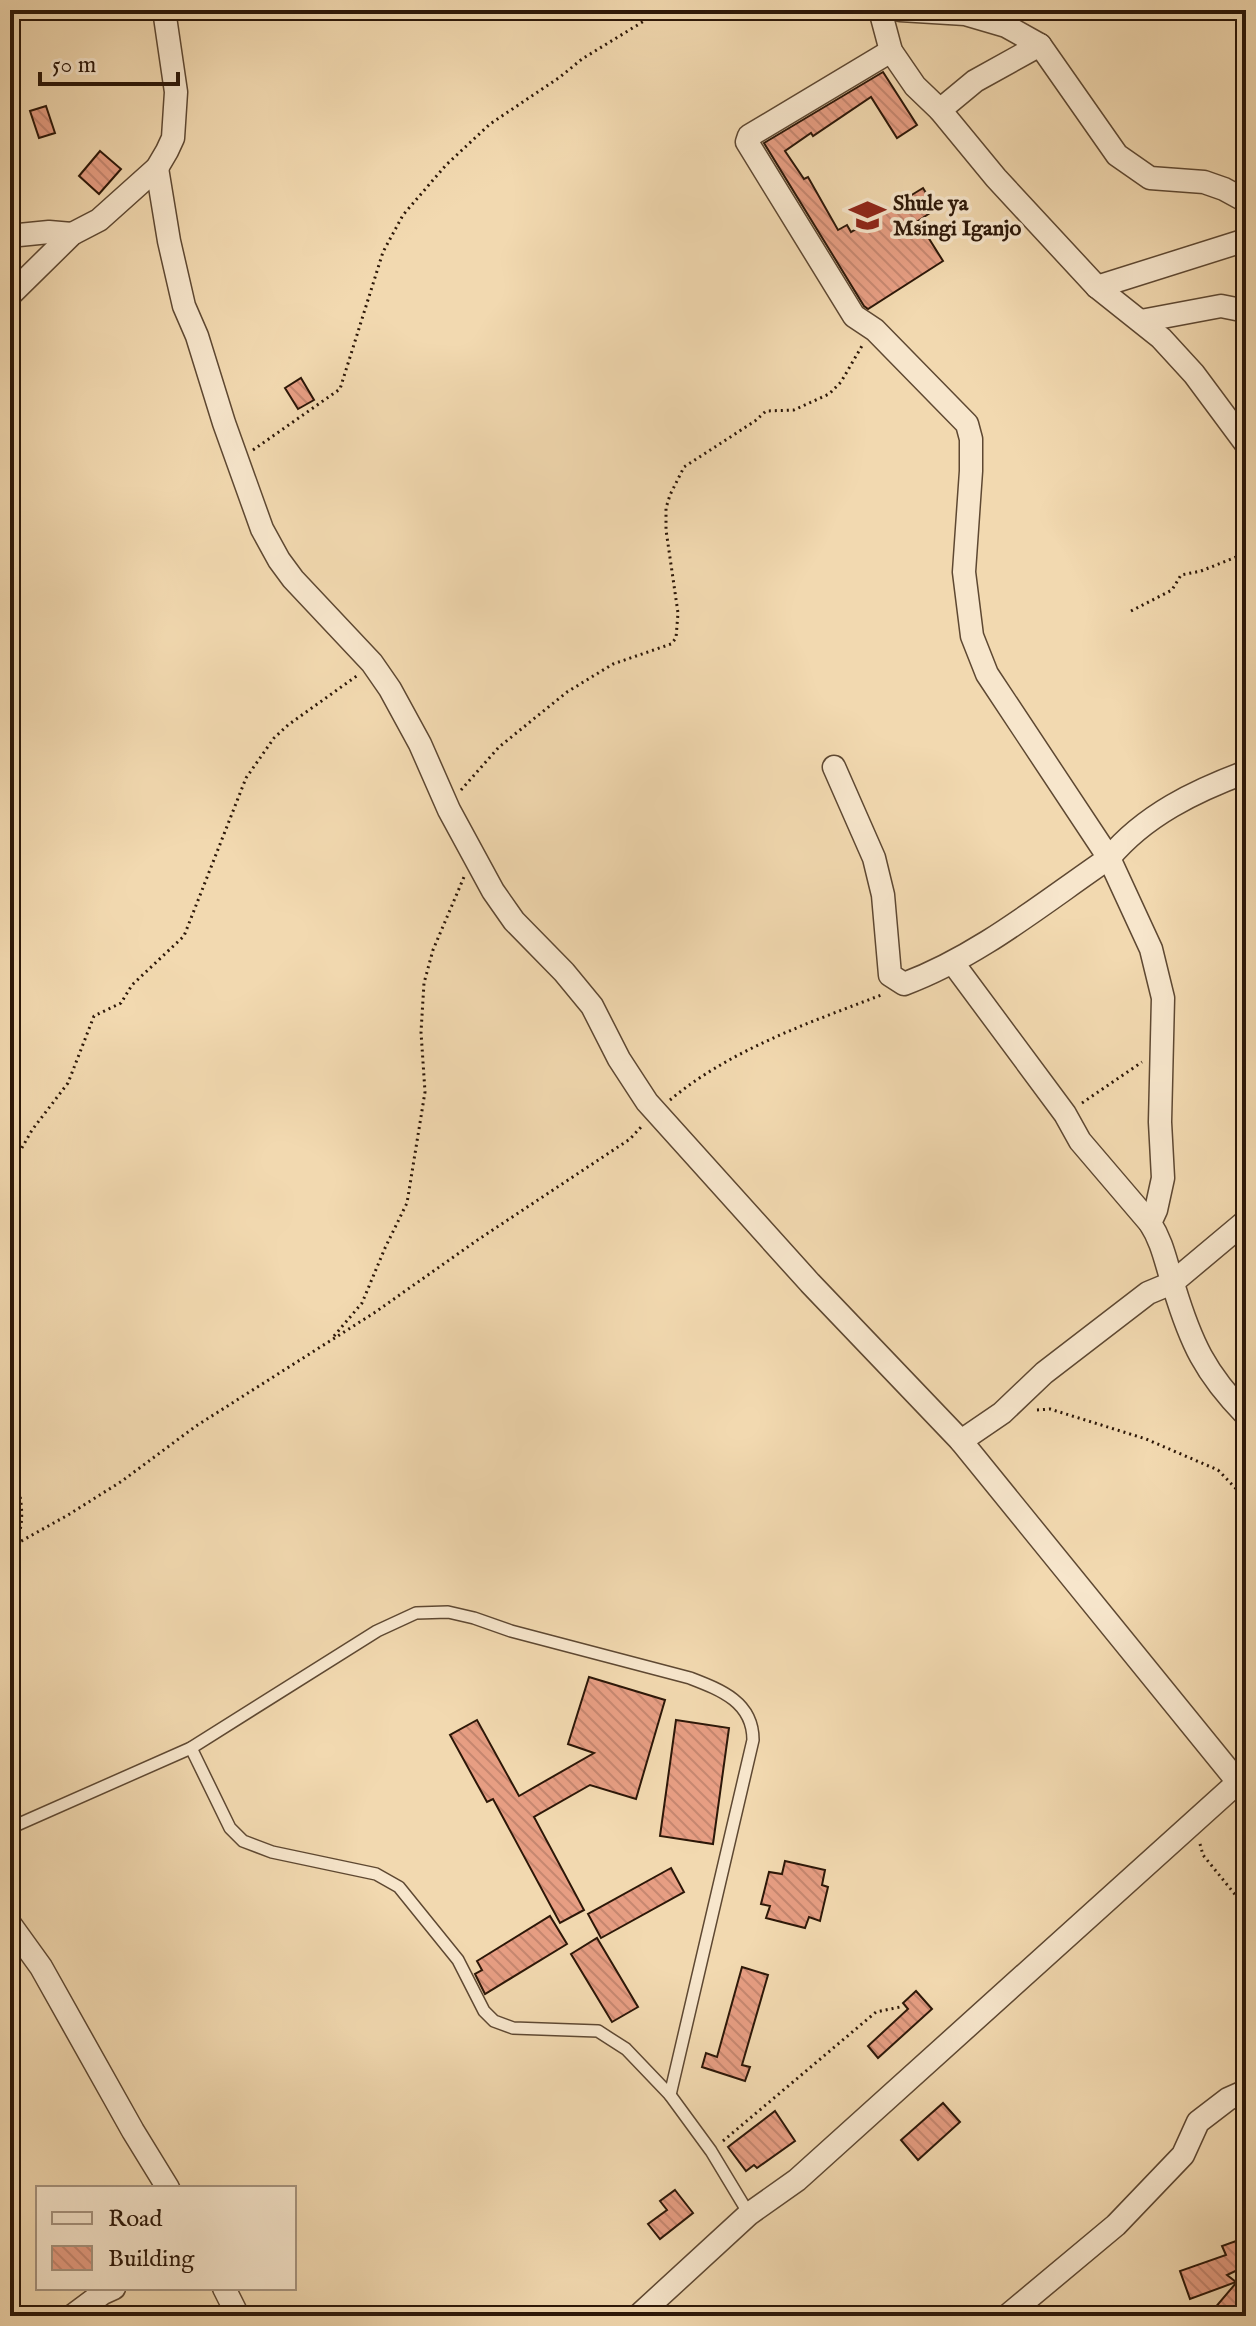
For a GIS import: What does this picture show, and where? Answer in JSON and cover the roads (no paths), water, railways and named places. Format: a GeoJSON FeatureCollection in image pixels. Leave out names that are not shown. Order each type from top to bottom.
{"type":"FeatureCollection","features":[{"type":"Feature","properties":{"kind":"street"},"geometry":{"type":"LineString","coordinates":[[10,295],[72,234],[99,220],[157,168],[173,138],[175,118],[176,92],[164,10]]}},
{"type":"Feature","properties":{"kind":"street"},"geometry":{"type":"LineString","coordinates":[[880,10],[891,51],[915,86],[940,110],[996,178],[1097,287],[1161,338],[1194,374],[1246,444]]}},
{"type":"Feature","properties":{"kind":"street"},"geometry":{"type":"LineString","coordinates":[[900,10],[965,14],[1006,26],[1040,45],[1117,155],[1150,178],[1204,182],[1246,201]]}},
{"type":"Feature","properties":{"kind":"street"},"geometry":{"type":"LineString","coordinates":[[940,110],[975,81],[1040,45]]}},
{"type":"Feature","properties":{"kind":"street"},"geometry":{"type":"LineString","coordinates":[[891,51],[783,114],[746,140],[854,316],[875,330],[967,424],[971,439],[971,471],[964,572],[972,636],[987,674],[1109,858],[1151,949],[1159,974],[1163,998],[1163,1178],[1150,1223]]}},
{"type":"Feature","properties":{"kind":"street"},"geometry":{"type":"LineString","coordinates":[[157,168],[184,306],[262,529],[293,579],[372,663],[420,744],[472,856],[514,921],[592,1006],[636,1089],[810,1283],[961,1441],[1242,1778],[797,2180],[749,2214],[638,2316]]}},
{"type":"Feature","properties":{"kind":"street"},"geometry":{"type":"LineString","coordinates":[[15,233],[72,234]]}},
{"type":"Feature","properties":{"kind":"street"},"geometry":{"type":"LineString","coordinates":[[15,233],[51,258]]}},
{"type":"Feature","properties":{"kind":"street"},"geometry":{"type":"LineString","coordinates":[[1097,287],[1246,240]]}},
{"type":"Feature","properties":{"kind":"street"},"geometry":{"type":"LineString","coordinates":[[1141,321],[1221,306],[1246,311]]}},
{"type":"Feature","properties":{"kind":"street"},"geometry":{"type":"LineString","coordinates":[[834,767],[874,858],[888,934],[890,975],[904,984],[953,963],[988,942],[1109,858],[1129,836],[1166,808],[1206,787],[1246,772]]}},
{"type":"Feature","properties":{"kind":"street"},"geometry":{"type":"LineString","coordinates":[[953,963],[1065,1114],[1080,1141],[1150,1223],[1159,1238],[1191,1338],[1202,1362],[1246,1415]]}},
{"type":"Feature","properties":{"kind":"street"},"geometry":{"type":"LineString","coordinates":[[961,1441],[1002,1413],[1044,1373],[1148,1293],[1172,1283],[1246,1221]]}},
{"type":"Feature","properties":{"kind":"street"},"geometry":{"type":"LineString","coordinates":[[10,1924],[41,1967],[167,2186]]}},
{"type":"Feature","properties":{"kind":"street"},"geometry":{"type":"LineString","coordinates":[[1007,2316],[1116,2225],[1183,2155],[1198,2122],[1228,2099],[1246,2091]]}},
{"type":"Feature","properties":{"kind":"street"},"geometry":{"type":"LineString","coordinates":[[72,2316],[110,2290]]}},
{"type":"Feature","properties":{"kind":"street"},"geometry":{"type":"LineString","coordinates":[[225,2290],[238,2316]]}},
{"type":"Feature","properties":{"kind":"lane"},"geometry":{"type":"LineString","coordinates":[[10,1828],[191,1748],[407,1615],[448,1612],[690,1678],[731,1696],[746,1712],[752,1725],[752,1751],[670,2095]]}},
{"type":"Feature","properties":{"kind":"lane"},"geometry":{"type":"LineString","coordinates":[[191,1748],[230,1828],[243,1841],[272,1852],[357,1868],[389,1879],[418,1908],[458,1960],[490,2019],[513,2028],[598,2031],[633,2056],[670,2095],[711,2151],[749,2214]]}},
{"type":"Feature","properties":{"kind":"waterway"},"geometry":{"type":"LineString","coordinates":[[10,18],[24,10]]}},
{"type":"Feature","properties":{"kind":"place","name":"Shule ya Msingi Iganjo"},"geometry":{"type":"Point","coordinates":[867,215]}}]}
